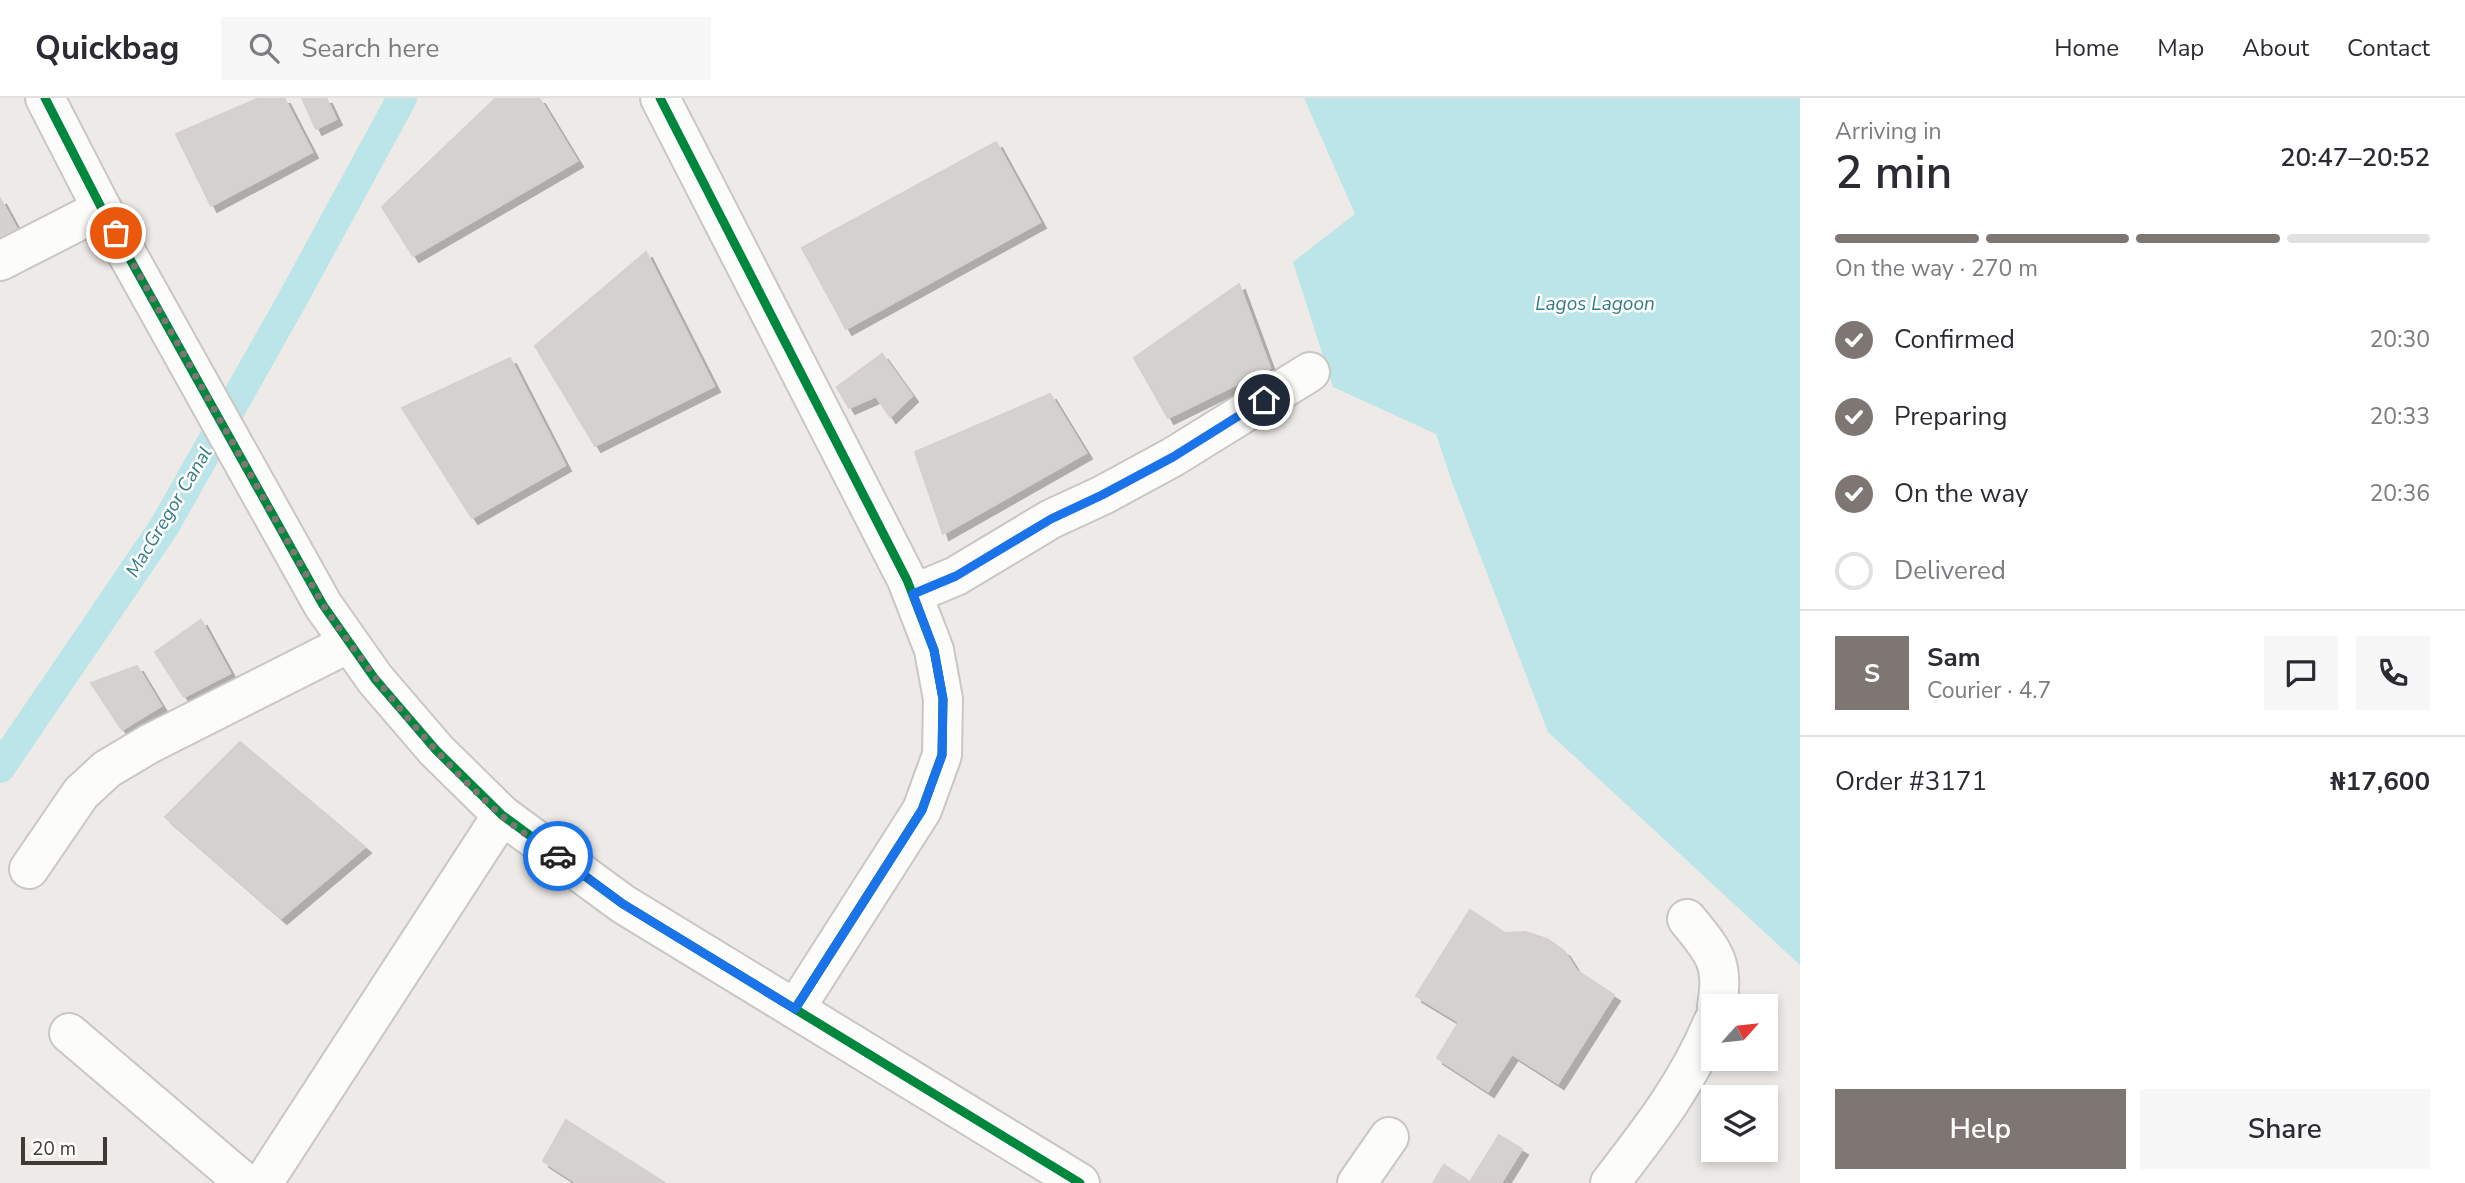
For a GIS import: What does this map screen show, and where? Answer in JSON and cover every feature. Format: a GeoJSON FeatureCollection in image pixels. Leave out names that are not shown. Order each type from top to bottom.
{"type":"FeatureCollection","features":[{"type":"Feature","properties":{"kind":"street"},"geometry":{"type":"LineString","coordinates":[[45,98],[102,209],[323,605],[375,679],[436,750],[502,815],[623,904],[1080,1183]]}},
{"type":"Feature","properties":{"kind":"street"},"geometry":{"type":"LineString","coordinates":[[660,98],[913,594],[934,650],[943,699],[942,755],[922,810],[795,1009]]}},
{"type":"Feature","properties":{"kind":"street"},"geometry":{"type":"LineString","coordinates":[[0,261],[102,209]]}},
{"type":"Feature","properties":{"kind":"street"},"geometry":{"type":"LineString","coordinates":[[913,594],[956,576],[1051,519],[1173,457],[1310,372]]}},
{"type":"Feature","properties":{"kind":"street"},"geometry":{"type":"LineString","coordinates":[[29,869],[81,793],[107,769],[149,744],[349,643]]}},
{"type":"Feature","properties":{"kind":"street"},"geometry":{"type":"LineString","coordinates":[[263,1183],[502,815]]}},
{"type":"Feature","properties":{"kind":"street"},"geometry":{"type":"LineString","coordinates":[[1687,919],[1714,952],[1720,973],[1718,994]]}},
{"type":"Feature","properties":{"kind":"street"},"geometry":{"type":"LineString","coordinates":[[69,1033],[245,1183]]}},
{"type":"Feature","properties":{"kind":"street"},"geometry":{"type":"LineString","coordinates":[[1610,1183],[1669,1106],[1701,1050]]}},
{"type":"Feature","properties":{"kind":"street"},"geometry":{"type":"LineString","coordinates":[[1357,1183],[1390,1137]]}},
{"type":"Feature","properties":{"kind":"water","name":"Lagos Lagoon"},"geometry":{"type":"Polygon","coordinates":[[[1304,98],[1800,98],[1800,965],[1548,732],[1436,434],[1333,387],[1293,262],[1355,214],[1304,98]]]}},
{"type":"Feature","properties":{"kind":"building"},"geometry":{"type":"Polygon","coordinates":[[[259,98],[284,98],[312,152],[211,206],[176,134],[259,98]]]}},
{"type":"Feature","properties":{"kind":"building"},"geometry":{"type":"Polygon","coordinates":[[[302,98],[326,98],[336,119],[316,129],[302,98]]]}},
{"type":"Feature","properties":{"kind":"building"},"geometry":{"type":"Polygon","coordinates":[[[496,98],[539,98],[577,161],[413,256],[382,207],[496,98]]]}},
{"type":"Feature","properties":{"kind":"building"},"geometry":{"type":"Polygon","coordinates":[[[996,142],[1040,222],[846,329],[802,248],[996,142]]]}},
{"type":"Feature","properties":{"kind":"building"},"geometry":{"type":"Polygon","coordinates":[[[0,198],[20,235],[0,246],[0,198]]]}},
{"type":"Feature","properties":{"kind":"building"},"geometry":{"type":"Polygon","coordinates":[[[646,252],[714,386],[595,446],[535,346],[646,252]]]}},
{"type":"Feature","properties":{"kind":"building"},"geometry":{"type":"Polygon","coordinates":[[[1239,284],[1270,368],[1168,418],[1134,358],[1239,284]]]}},
{"type":"Feature","properties":{"kind":"building"},"geometry":{"type":"Polygon","coordinates":[[[882,354],[912,396],[890,417],[876,396],[849,408],[837,387],[882,354]]]}},
{"type":"Feature","properties":{"kind":"building"},"geometry":{"type":"Polygon","coordinates":[[[510,358],[565,465],[472,518],[402,408],[510,358]]]}},
{"type":"Feature","properties":{"kind":"building"},"geometry":{"type":"Polygon","coordinates":[[[1050,394],[1086,453],[943,534],[915,452],[1050,394]]]}},
{"type":"Feature","properties":{"kind":"building"},"geometry":{"type":"Polygon","coordinates":[[[201,620],[230,673],[184,697],[155,652],[201,620]]]}},
{"type":"Feature","properties":{"kind":"building"},"geometry":{"type":"Polygon","coordinates":[[[137,666],[161,706],[122,730],[91,683],[137,666]]]}},
{"type":"Feature","properties":{"kind":"building"},"geometry":{"type":"Polygon","coordinates":[[[240,742],[365,847],[281,918],[165,817],[240,742]]]}},
{"type":"Feature","properties":{"kind":"building"},"geometry":{"type":"Polygon","coordinates":[[[1470,910],[1505,933],[1525,932],[1547,939],[1564,951],[1576,970],[1614,995],[1558,1083],[1512,1054],[1488,1091],[1437,1058],[1459,1022],[1416,996],[1470,910]]]}},
{"type":"Feature","properties":{"kind":"building"},"geometry":{"type":"Polygon","coordinates":[[[566,1120],[665,1183],[577,1183],[543,1161],[566,1120]]]}},
{"type":"Feature","properties":{"kind":"building"},"geometry":{"type":"Polygon","coordinates":[[[1499,1135],[1522,1149],[1501,1183],[1433,1183],[1444,1165],[1470,1182],[1499,1135]]]}},
{"type":"Feature","properties":{"kind":"waterway","name":"MacGregor Canal"},"geometry":{"type":"LineString","coordinates":[[0,768],[164,527],[402,98]]}},
{"type":"Feature","properties":{"kind":"cycle path"},"geometry":{"type":"LineString","coordinates":[[45,98],[102,209],[323,605],[375,679],[436,750],[502,815],[623,904],[1080,1183]]}},
{"type":"Feature","properties":{"kind":"cycle path"},"geometry":{"type":"LineString","coordinates":[[660,98],[907,580],[934,650],[943,699],[942,755],[922,810],[795,1009]]}},
{"type":"Feature","properties":{"kind":"way so far"},"geometry":{"type":"LineString","coordinates":[[116,233],[323,605],[349,643],[375,679],[436,750],[502,815],[558,856]]}},
{"type":"Feature","properties":{"kind":"route"},"geometry":{"type":"LineString","coordinates":[[558,856],[623,904],[795,1009],[922,810],[942,755],[943,699],[934,650],[913,594],[956,576],[1051,519],[1173,457],[1264,400]]}}]}
